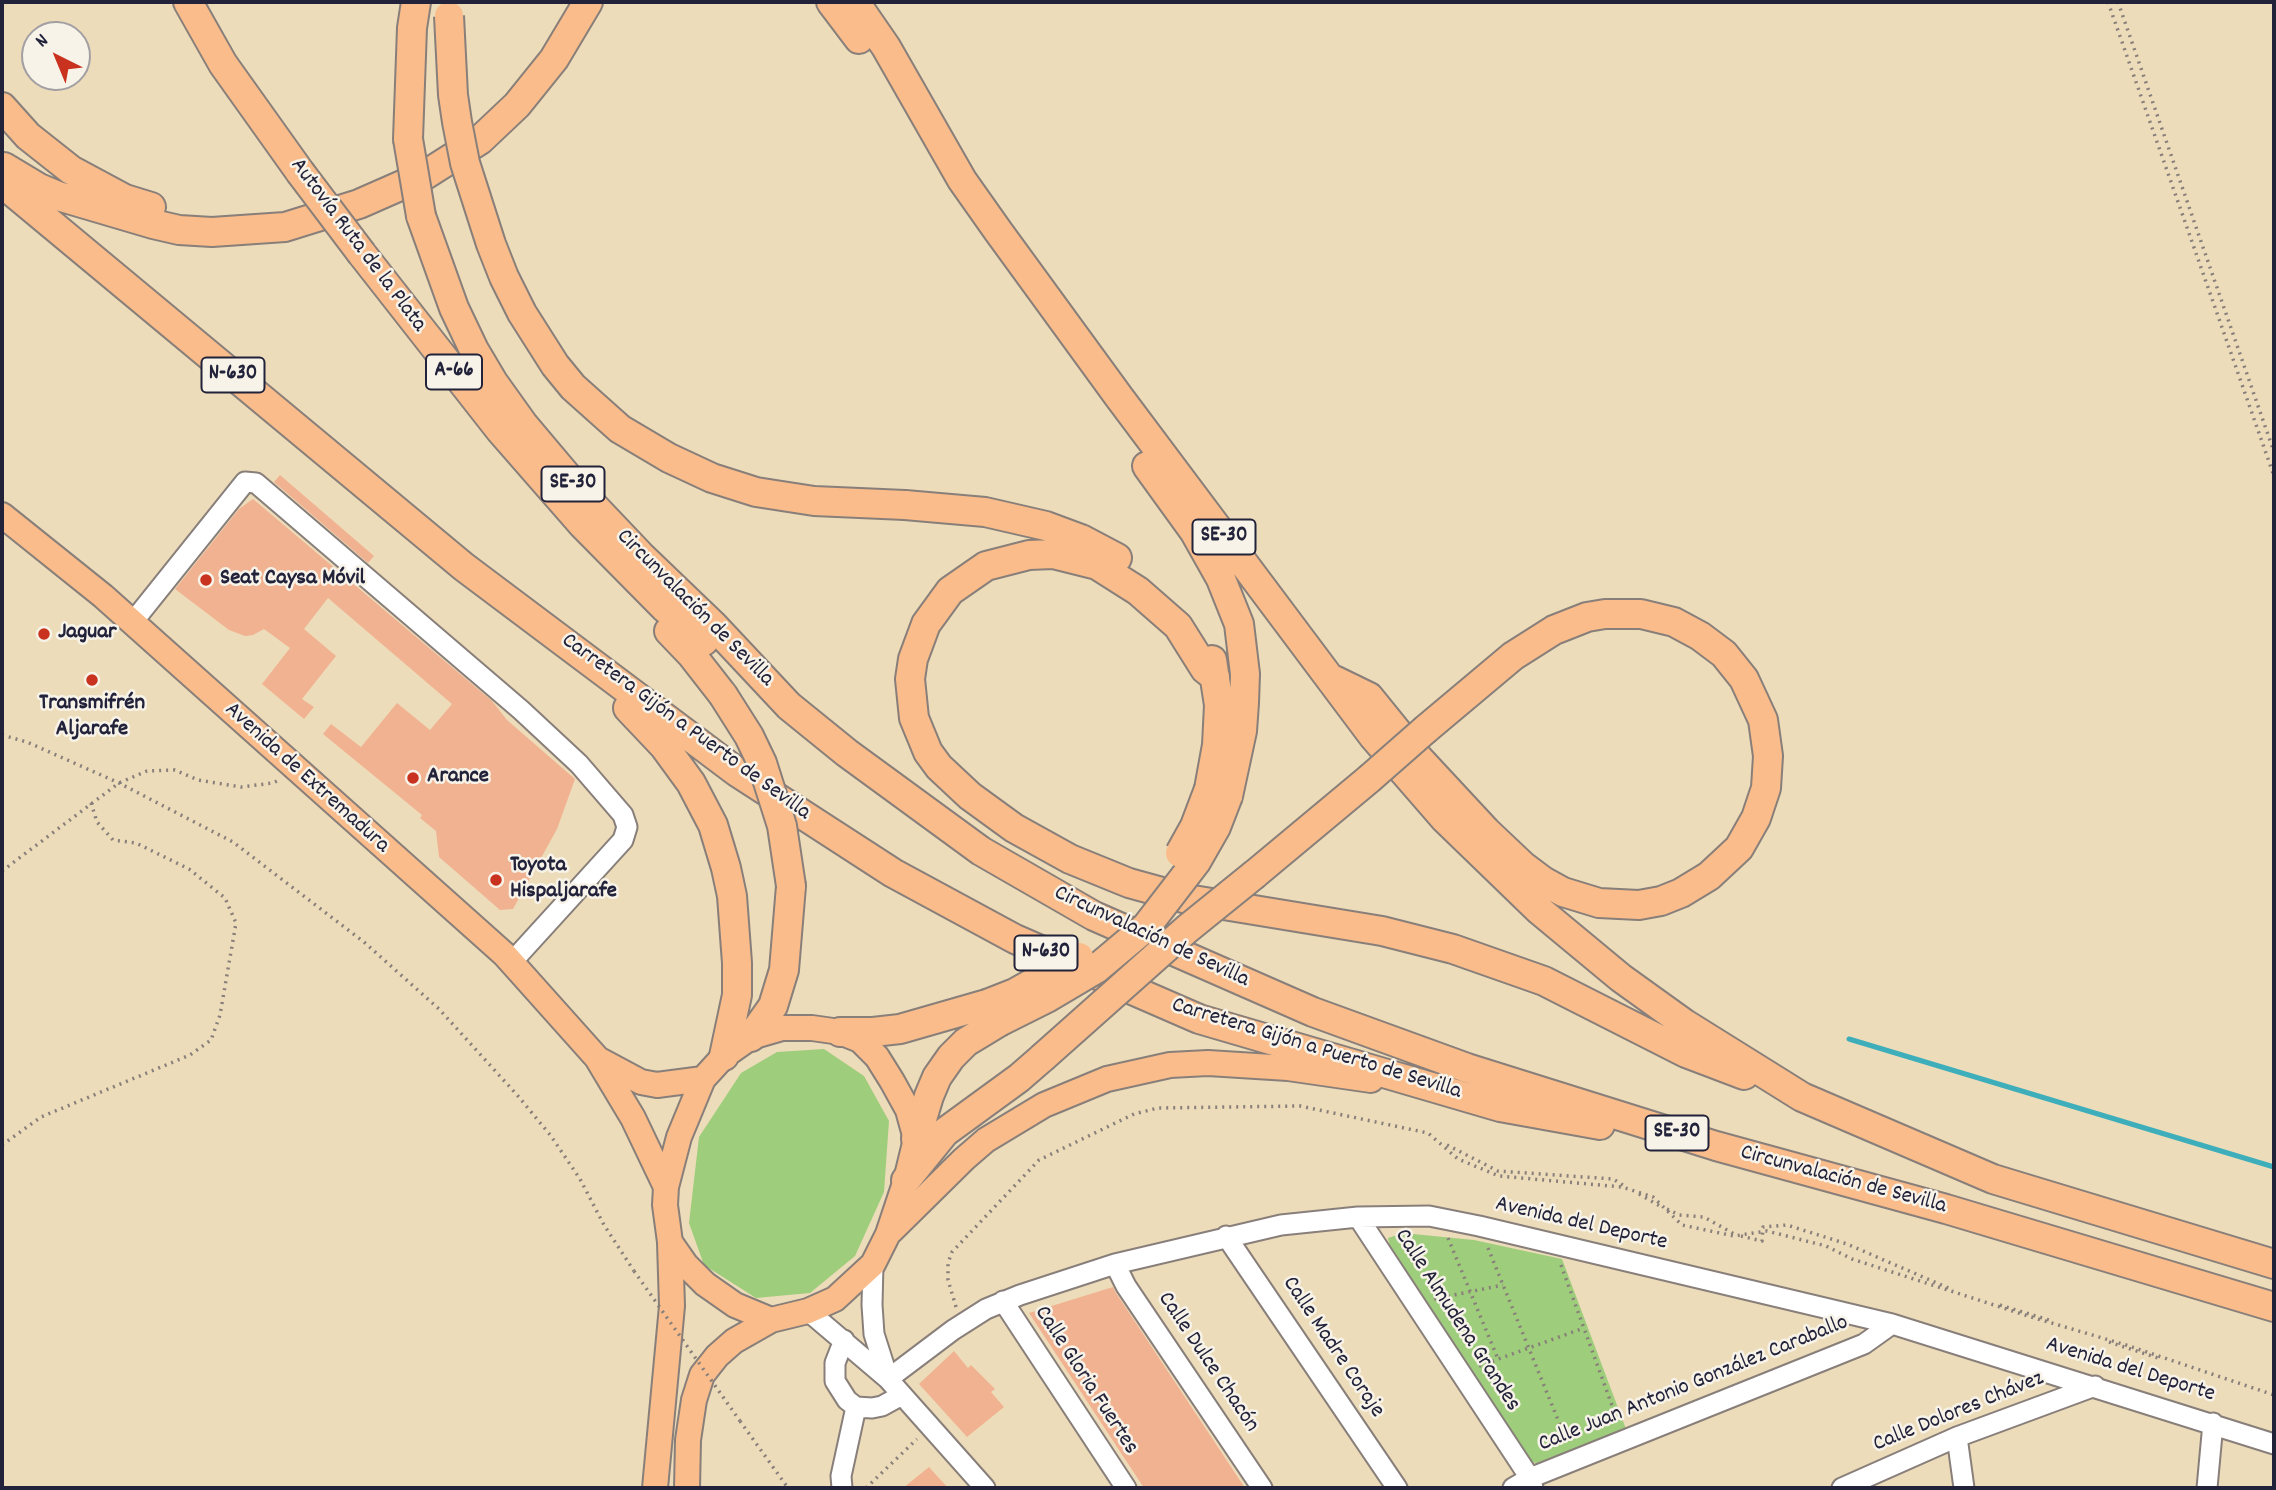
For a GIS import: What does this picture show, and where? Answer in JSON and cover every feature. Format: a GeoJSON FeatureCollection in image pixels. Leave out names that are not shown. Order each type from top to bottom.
{"type":"FeatureCollection","features":[{"type":"Feature","properties":{"kind":"highway","name":"Autovía Ruta de la Plata"},"geometry":{"type":"LineString","coordinates":[[188,2],[223,64],[300,172],[500,430],[612,556],[698,636],[789,706]]}},
{"type":"Feature","properties":{"kind":"highway","name":"Circunvalación de Sevilla"},"geometry":{"type":"LineString","coordinates":[[416,2],[409,67],[408,139],[421,216],[454,308],[493,382],[523,424],[590,503],[713,625],[789,706],[847,753],[981,851],[1094,916],[1313,1012],[1467,1068],[1716,1146],[1946,1209],[2274,1307]]}},
{"type":"Feature","properties":{"kind":"highway"},"geometry":{"type":"LineString","coordinates":[[2,166],[40,188],[66,199],[179,230],[261,231],[285,227],[359,204],[425,175],[480,139],[517,105],[554,59],[588,2]]}},
{"type":"Feature","properties":{"kind":"highway"},"geometry":{"type":"LineString","coordinates":[[811,2],[858,38]]}},
{"type":"Feature","properties":{"kind":"highway"},"geometry":{"type":"LineString","coordinates":[[831,2],[962,180]]}},
{"type":"Feature","properties":{"kind":"highway","name":"Circunvalación de Sevilla"},"geometry":{"type":"LineString","coordinates":[[855,2],[886,47],[962,180],[1119,397],[1373,736],[1445,818],[1539,910],[1611,970],[1685,1024],[1802,1097],[1993,1179],[2274,1265]]}},
{"type":"Feature","properties":{"kind":"highway"},"geometry":{"type":"LineString","coordinates":[[449,9],[457,122],[466,163],[491,244],[504,277],[539,342],[555,365],[595,408],[620,429],[669,458],[712,478],[756,492],[814,500],[985,512],[1046,526],[1081,540],[1134,568],[1180,605],[1211,654],[1219,705],[1217,745],[1209,789],[1195,827],[1174,862],[1149,896],[1103,940],[993,1013],[951,1057],[937,1077],[916,1139]]}},
{"type":"Feature","properties":{"kind":"highway"},"geometry":{"type":"LineString","coordinates":[[2,107],[28,136],[71,170],[125,199],[180,214],[230,221],[290,216],[311,218]]}},
{"type":"Feature","properties":{"kind":"highway","name":"Carretera Gijón a Puerto de Sevilla"},"geometry":{"type":"LineString","coordinates":[[2,183],[464,567],[737,772],[893,873],[1014,939],[1199,1019],[1500,1107],[1716,1146]]}},
{"type":"Feature","properties":{"kind":"highway"},"geometry":{"type":"LineString","coordinates":[[840,1032],[900,1029],[993,1013],[1047,998],[1096,969],[1146,927],[1196,862],[1216,827],[1228,796],[1242,731],[1245,674],[1239,624],[1221,579],[1194,531],[1137,452],[1119,397]]}},
{"type":"Feature","properties":{"kind":"highway"},"geometry":{"type":"LineString","coordinates":[[1214,677],[1205,669],[1178,626],[1138,591],[1097,565],[1054,554],[1018,556],[986,566],[950,591],[936,606],[926,624],[913,660],[910,679],[914,718],[924,745],[939,767],[970,796],[1014,828],[1070,859],[1119,880],[1187,899],[1382,931],[1452,949],[1544,981],[1686,1053],[1802,1097]]}},
{"type":"Feature","properties":{"kind":"highway"},"geometry":{"type":"LineString","coordinates":[[612,556],[666,628],[691,653],[723,695],[749,736],[762,763],[782,826],[791,886],[784,970],[773,1006],[751,1037]]}},
{"type":"Feature","properties":{"kind":"highway"},"geometry":{"type":"LineString","coordinates":[[464,567],[650,730],[677,762],[704,807],[720,844],[736,927],[737,995],[724,1056]]}},
{"type":"Feature","properties":{"kind":"highway"},"geometry":{"type":"LineString","coordinates":[[906,1180],[945,1132],[1019,1078],[1186,929],[1369,779],[1426,729],[1513,656],[1554,630],[1596,615],[1640,614],[1674,622],[1700,636],[1724,654],[1745,679],[1763,720],[1768,756],[1766,788],[1756,818],[1739,848],[1709,876],[1681,893],[1661,901],[1639,905],[1599,903],[1563,892],[1523,866],[1486,831],[1429,769],[1369,697],[1330,677]]}},
{"type":"Feature","properties":{"kind":"main road","name":"Avenida de Extremadura"},"geometry":{"type":"LineString","coordinates":[[2,515],[132,623],[511,963],[597,1058]]}},
{"type":"Feature","properties":{"kind":"main road"},"geometry":{"type":"LineString","coordinates":[[655,1488],[672,1306],[666,1187],[679,1137],[703,1079],[724,1056],[751,1037],[782,1028],[840,1032],[860,1041],[877,1057],[908,1110],[916,1139],[888,1234],[873,1264],[835,1299],[808,1311],[771,1320],[734,1341],[717,1356],[702,1375],[694,1400],[687,1488]]}},
{"type":"Feature","properties":{"kind":"main road"},"geometry":{"type":"LineString","coordinates":[[597,1058],[641,1082],[657,1085],[703,1079]]}},
{"type":"Feature","properties":{"kind":"main road"},"geometry":{"type":"LineString","coordinates":[[597,1058],[633,1118],[666,1187]]}},
{"type":"Feature","properties":{"kind":"main road"},"geometry":{"type":"LineString","coordinates":[[888,1234],[964,1159],[1012,1123],[1077,1089],[1136,1071],[1170,1065],[1208,1063],[1288,1068],[1357,1077],[1500,1107]]}},
{"type":"Feature","properties":{"kind":"main road"},"geometry":{"type":"LineString","coordinates":[[670,1242],[686,1265],[705,1284],[735,1305],[771,1320]]}},
{"type":"Feature","properties":{"kind":"street"},"geometry":{"type":"LineString","coordinates":[[132,623],[245,482],[256,483],[521,710],[579,764],[623,815],[627,827],[623,840],[511,963]]}},
{"type":"Feature","properties":{"kind":"street","name":"Avenida del Deporte"},"geometry":{"type":"LineString","coordinates":[[888,1379],[962,1323],[1003,1301],[1115,1264],[1280,1225],[1398,1215],[1440,1218],[1479,1226],[1892,1324],[2274,1444]]}},
{"type":"Feature","properties":{"kind":"street","name":"Calle Almudena Grandes"},"geometry":{"type":"LineString","coordinates":[[1358,1217],[1461,1373],[1525,1485]]}},
{"type":"Feature","properties":{"kind":"street","name":"Calle Madre Coraje"},"geometry":{"type":"LineString","coordinates":[[1226,1236],[1396,1488]]}},
{"type":"Feature","properties":{"kind":"street"},"geometry":{"type":"LineString","coordinates":[[873,1264],[874,1334],[888,1379]]}},
{"type":"Feature","properties":{"kind":"street","name":"Calle Dulce Chacón"},"geometry":{"type":"LineString","coordinates":[[1115,1264],[1126,1286],[1262,1488]]}},
{"type":"Feature","properties":{"kind":"street","name":"Calle Gloria Fuertes"},"geometry":{"type":"LineString","coordinates":[[1003,1301],[1126,1488]]}},
{"type":"Feature","properties":{"kind":"street"},"geometry":{"type":"LineString","coordinates":[[808,1311],[888,1379],[985,1488]]}},
{"type":"Feature","properties":{"kind":"street","name":"Calle Juan Antonio González Caraballo"},"geometry":{"type":"LineString","coordinates":[[1525,1485],[1574,1460],[1864,1344],[1892,1324]]}},
{"type":"Feature","properties":{"kind":"street"},"geometry":{"type":"LineString","coordinates":[[844,1340],[835,1363],[835,1381],[847,1400],[856,1407],[882,1406],[902,1395]]}},
{"type":"Feature","properties":{"kind":"street","name":"Calle Dolores Chávez"},"geometry":{"type":"LineString","coordinates":[[1842,1488],[1957,1437],[2095,1386]]}},
{"type":"Feature","properties":{"kind":"street"},"geometry":{"type":"LineString","coordinates":[[842,1488],[841,1476],[856,1407]]}},
{"type":"Feature","properties":{"kind":"street"},"geometry":{"type":"LineString","coordinates":[[2207,1488],[2213,1423]]}},
{"type":"Feature","properties":{"kind":"street"},"geometry":{"type":"LineString","coordinates":[[1957,1437],[1964,1488]]}},
{"type":"Feature","properties":{"kind":"path"},"geometry":{"type":"LineString","coordinates":[[2108,2],[2274,476]]}},
{"type":"Feature","properties":{"kind":"path"},"geometry":{"type":"LineString","coordinates":[[2118,2],[2274,452]]}},
{"type":"Feature","properties":{"kind":"path"},"geometry":{"type":"LineString","coordinates":[[2,734],[119,783],[233,842],[364,942],[439,1009],[551,1136],[580,1179],[604,1225],[634,1271],[788,1488]]}},
{"type":"Feature","properties":{"kind":"path"},"geometry":{"type":"LineString","coordinates":[[2,871],[119,783],[147,771],[175,770],[198,780],[241,787],[273,783],[296,771]]}},
{"type":"Feature","properties":{"kind":"path"},"geometry":{"type":"LineString","coordinates":[[2,1145],[41,1117],[190,1055],[211,1040],[220,1014],[236,923],[225,898],[189,869],[136,842],[113,840],[97,822],[91,803]]}},
{"type":"Feature","properties":{"kind":"path"},"geometry":{"type":"LineString","coordinates":[[1439,1140],[1460,1154],[1498,1171],[1613,1179],[1679,1215],[1703,1217],[1731,1233],[1762,1241],[1763,1227],[1787,1225],[1847,1244],[1963,1295],[2033,1314],[2124,1348],[2274,1393]]}},
{"type":"Feature","properties":{"kind":"path"},"geometry":{"type":"LineString","coordinates":[[1440,1218],[1498,1359]]}},
{"type":"Feature","properties":{"kind":"path"},"geometry":{"type":"LineString","coordinates":[[1479,1226],[1574,1460]]}},
{"type":"Feature","properties":{"kind":"path"},"geometry":{"type":"LineString","coordinates":[[1553,1243],[1625,1441]]}},
{"type":"Feature","properties":{"kind":"path"},"geometry":{"type":"LineString","coordinates":[[1415,1303],[1503,1285]]}},
{"type":"Feature","properties":{"kind":"path"},"geometry":{"type":"LineString","coordinates":[[1461,1373],[1584,1328]]}},
{"type":"Feature","properties":{"kind":"path"},"geometry":{"type":"LineString","coordinates":[[866,1488],[930,1427]]}},
{"type":"Feature","properties":{"kind":"green space"},"geometry":{"type":"Polygon","coordinates":[[[824,1049],[864,1076],[889,1121],[884,1192],[855,1256],[810,1293],[756,1298],[704,1265],[689,1223],[699,1137],[741,1073],[777,1052],[824,1049]]]}},
{"type":"Feature","properties":{"kind":"green space"},"geometry":{"type":"Polygon","coordinates":[[[1403,1233],[1474,1240],[1562,1259],[1626,1429],[1537,1463],[1531,1462],[1390,1247],[1388,1238],[1403,1233]]]}},
{"type":"Feature","properties":{"kind":"building"},"geometry":{"type":"Polygon","coordinates":[[[280,475],[374,556],[368,563],[274,482],[280,475]]]}},
{"type":"Feature","properties":{"kind":"building"},"geometry":{"type":"Polygon","coordinates":[[[253,499],[492,701],[507,720],[575,779],[557,829],[513,909],[500,910],[439,857],[436,831],[420,818],[422,815],[323,734],[331,724],[361,747],[397,703],[430,730],[452,704],[328,598],[304,629],[336,656],[302,699],[314,707],[304,719],[262,684],[290,648],[264,629],[245,636],[229,630],[175,589],[239,509],[253,499]]]}},
{"type":"Feature","properties":{"kind":"building"},"geometry":{"type":"Polygon","coordinates":[[[1113,1287],[1245,1488],[1144,1488],[1029,1313],[1113,1287]]]}},
{"type":"Feature","properties":{"kind":"building"},"geometry":{"type":"Polygon","coordinates":[[[954,1351],[968,1368],[971,1365],[995,1389],[991,1392],[1004,1407],[967,1437],[919,1384],[954,1351]]]}},
{"type":"Feature","properties":{"kind":"building"},"geometry":{"type":"Polygon","coordinates":[[[929,1467],[948,1488],[903,1488],[929,1467]]]}},
{"type":"Feature","properties":{"kind":"waterway"},"geometry":{"type":"LineString","coordinates":[[1849,1039],[2274,1167]]}},
{"type":"Feature","properties":{"kind":"place","name":"Seat Caysa Móvil"},"geometry":{"type":"Point","coordinates":[206,580]}},
{"type":"Feature","properties":{"kind":"place","name":"Jaguar"},"geometry":{"type":"Point","coordinates":[44,634]}},
{"type":"Feature","properties":{"kind":"place","name":"Transmifrén Aljarafe"},"geometry":{"type":"Point","coordinates":[92,680]}},
{"type":"Feature","properties":{"kind":"place","name":"Arance"},"geometry":{"type":"Point","coordinates":[413,778]}},
{"type":"Feature","properties":{"kind":"place","name":"Toyota Hispaljarafe"},"geometry":{"type":"Point","coordinates":[496,880]}}]}
